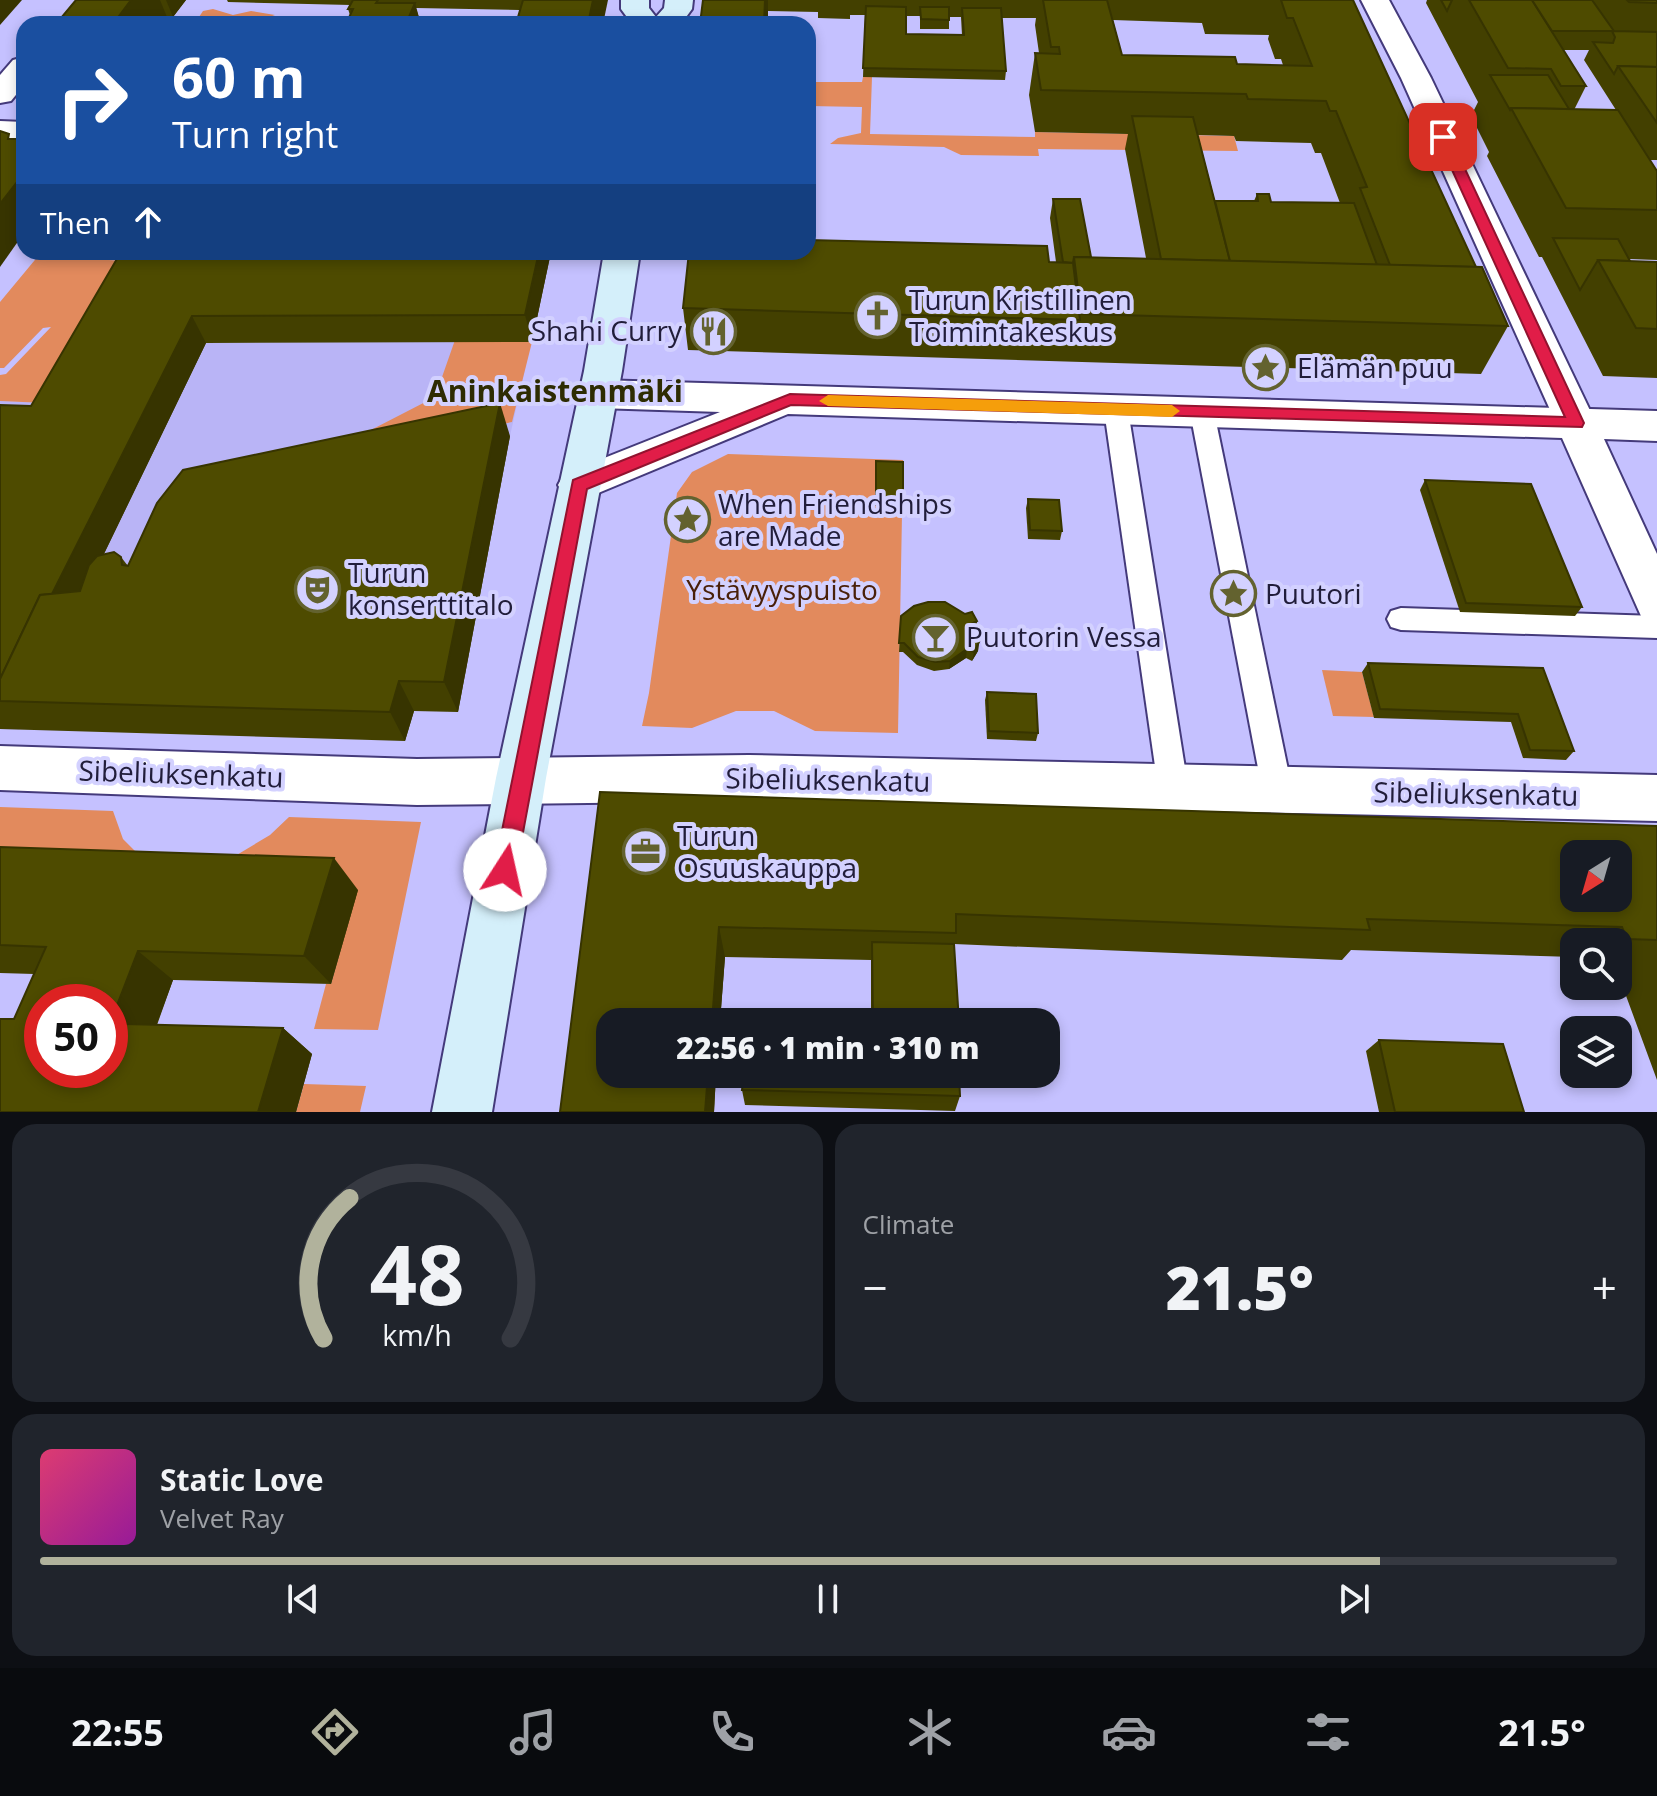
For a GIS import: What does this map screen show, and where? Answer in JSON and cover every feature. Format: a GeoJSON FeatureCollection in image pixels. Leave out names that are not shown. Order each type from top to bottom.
{"type":"FeatureCollection","features":[{"type":"Feature","properties":{"kind":"main road"},"geometry":{"type":"LineString","coordinates":[[462,1112],[521,778],[598,394],[621,260]]}},
{"type":"Feature","properties":{"kind":"street"},"geometry":{"type":"LineString","coordinates":[[1375,0],[1416,78],[1657,603]]}},
{"type":"Feature","properties":{"kind":"street"},"geometry":{"type":"LineString","coordinates":[[0,94],[16,75]]}},
{"type":"Feature","properties":{"kind":"street"},"geometry":{"type":"LineString","coordinates":[[598,394],[1657,426]]}},
{"type":"Feature","properties":{"kind":"street"},"geometry":{"type":"LineString","coordinates":[[579,485],[790,399]]}},
{"type":"Feature","properties":{"kind":"street","name":"Sibeliuksenkatu"},"geometry":{"type":"LineString","coordinates":[[0,768],[417,782],[521,778],[749,778],[1657,798]]}},
{"type":"Feature","properties":{"kind":"lane"},"geometry":{"type":"LineString","coordinates":[[1116,410],[1173,787]]}},
{"type":"Feature","properties":{"kind":"lane"},"geometry":{"type":"LineString","coordinates":[[1202,412],[1277,789]]}},
{"type":"Feature","properties":{"kind":"lane"},"geometry":{"type":"LineString","coordinates":[[1401,619],[1657,627]]}},
{"type":"Feature","properties":{"kind":"shaded area"},"geometry":{"type":"Polygon","coordinates":[[[130,260],[549,260],[510,436],[203,502],[19,730],[0,729],[0,401],[45,403],[130,260]]]}},
{"type":"Feature","properties":{"kind":"green space"},"geometry":{"type":"Polygon","coordinates":[[[213,9],[233,15],[251,11],[275,15],[200,16],[203,11],[213,9]]]}},
{"type":"Feature","properties":{"kind":"green space"},"geometry":{"type":"Polygon","coordinates":[[[863,77],[872,77],[870,134],[1035,137],[1035,132],[1234,136],[1238,151],[1038,149],[1039,156],[961,155],[944,147],[830,144],[838,138],[861,133],[862,107],[816,106],[816,82],[862,82],[863,77]]]}},
{"type":"Feature","properties":{"kind":"green space"},"geometry":{"type":"Polygon","coordinates":[[[35,260],[123,261],[45,403],[0,401],[0,375],[6,374],[51,327],[43,328],[4,368],[0,368],[0,302],[35,260]]]}},
{"type":"Feature","properties":{"kind":"green space"},"geometry":{"type":"Polygon","coordinates":[[[455,340],[532,342],[512,422],[338,459],[334,449],[435,397],[455,340]]]}},
{"type":"Feature","properties":{"kind":"green space","name":"Ystävyyspuisto"},"geometry":{"type":"Polygon","coordinates":[[[728,454],[903,460],[898,733],[815,731],[774,711],[736,711],[692,728],[642,726],[677,493],[692,472],[728,454]]]}},
{"type":"Feature","properties":{"kind":"green space"},"geometry":{"type":"Polygon","coordinates":[[[1322,670],[1362,672],[1374,717],[1333,716],[1322,670]]]}},
{"type":"Feature","properties":{"kind":"green space"},"geometry":{"type":"Polygon","coordinates":[[[0,807],[113,811],[123,839],[137,853],[0,878],[0,807]]]}},
{"type":"Feature","properties":{"kind":"green space"},"geometry":{"type":"Polygon","coordinates":[[[289,817],[421,822],[378,1030],[314,1029],[326,984],[331,984],[357,891],[235,856],[270,835],[289,817]]]}},
{"type":"Feature","properties":{"kind":"green space"},"geometry":{"type":"Polygon","coordinates":[[[304,1084],[366,1086],[360,1112],[296,1112],[304,1084]]]}},
{"type":"Feature","properties":{"kind":"building"},"geometry":{"type":"Polygon","coordinates":[[[76,0],[131,0],[119,16],[63,16],[76,0]]]}},
{"type":"Feature","properties":{"kind":"building"},"geometry":{"type":"Polygon","coordinates":[[[353,0],[415,3],[409,16],[350,16],[353,9],[348,9],[353,0]]]}},
{"type":"Feature","properties":{"kind":"building"},"geometry":{"type":"Polygon","coordinates":[[[523,0],[593,0],[590,16],[518,16],[523,0]]]}},
{"type":"Feature","properties":{"kind":"building"},"geometry":{"type":"Polygon","coordinates":[[[703,0],[765,0],[764,16],[701,16],[703,0]]]}},
{"type":"Feature","properties":{"kind":"building"},"geometry":{"type":"Polygon","coordinates":[[[1043,0],[1107,0],[1122,55],[1235,57],[1237,64],[1312,66],[1293,18],[1287,18],[1281,0],[1353,0],[1476,267],[1390,265],[1360,188],[1367,187],[1336,111],[1330,111],[1326,101],[1248,99],[1246,94],[1041,90],[1035,53],[1060,54],[1059,47],[1051,47],[1043,0]]]}},
{"type":"Feature","properties":{"kind":"building"},"geometry":{"type":"Polygon","coordinates":[[[1441,0],[1452,0],[1447,11],[1441,0]]]}},
{"type":"Feature","properties":{"kind":"building"},"geometry":{"type":"Polygon","coordinates":[[[1469,0],[1532,0],[1586,86],[1561,86],[1551,69],[1508,68],[1469,0]]]}},
{"type":"Feature","properties":{"kind":"building"},"geometry":{"type":"Polygon","coordinates":[[[1532,0],[1592,0],[1614,31],[1657,32],[1657,67],[1618,66],[1614,74],[1593,42],[1613,43],[1615,37],[1612,31],[1552,31],[1532,0]]]}},
{"type":"Feature","properties":{"kind":"building"},"geometry":{"type":"Polygon","coordinates":[[[1627,0],[1657,0],[1657,3],[1629,2],[1627,0]]]}},
{"type":"Feature","properties":{"kind":"building"},"geometry":{"type":"Polygon","coordinates":[[[866,6],[906,7],[906,34],[964,35],[962,8],[1001,8],[1006,71],[863,68],[866,6]]]}},
{"type":"Feature","properties":{"kind":"building"},"geometry":{"type":"Polygon","coordinates":[[[920,7],[949,7],[949,20],[921,19],[920,7]]]}},
{"type":"Feature","properties":{"kind":"building"},"geometry":{"type":"Polygon","coordinates":[[[1618,66],[1657,67],[1657,123],[1618,66]]]}},
{"type":"Feature","properties":{"kind":"building"},"geometry":{"type":"Polygon","coordinates":[[[1490,75],[1548,75],[1569,109],[1510,110],[1490,75]]]}},
{"type":"Feature","properties":{"kind":"building"},"geometry":{"type":"Polygon","coordinates":[[[1511,108],[1618,110],[1657,171],[1657,210],[1566,208],[1511,108]]]}},
{"type":"Feature","properties":{"kind":"building"},"geometry":{"type":"Polygon","coordinates":[[[1132,116],[1193,117],[1230,261],[1161,259],[1132,116]]]}},
{"type":"Feature","properties":{"kind":"building"},"geometry":{"type":"Polygon","coordinates":[[[0,131],[9,134],[8,139],[16,139],[16,183],[0,204],[0,131]]]}},
{"type":"Feature","properties":{"kind":"building"},"geometry":{"type":"Polygon","coordinates":[[[1257,194],[1269,194],[1271,202],[1354,203],[1377,265],[1230,261],[1215,201],[1258,201],[1257,194]]]}},
{"type":"Feature","properties":{"kind":"building"},"geometry":{"type":"Polygon","coordinates":[[[1053,199],[1080,199],[1091,257],[1074,257],[1073,263],[1063,262],[1053,199]]]}},
{"type":"Feature","properties":{"kind":"building"},"geometry":{"type":"Polygon","coordinates":[[[1553,238],[1618,239],[1630,261],[1598,260],[1580,290],[1553,238]]]}},
{"type":"Feature","properties":{"kind":"building"},"geometry":{"type":"Polygon","coordinates":[[[816,240],[1047,246],[1049,262],[1073,263],[1080,320],[683,308],[688,260],[816,260],[816,240]]]}},
{"type":"Feature","properties":{"kind":"building"},"geometry":{"type":"Polygon","coordinates":[[[1074,257],[1482,267],[1508,326],[1081,314],[1074,257]]]}},
{"type":"Feature","properties":{"kind":"building"},"geometry":{"type":"Polygon","coordinates":[[[116,260],[537,260],[525,315],[192,316],[52,594],[40,595],[0,679],[0,405],[31,406],[116,260]]]}},
{"type":"Feature","properties":{"kind":"building"},"geometry":{"type":"Polygon","coordinates":[[[1598,260],[1657,262],[1657,329],[1636,328],[1598,260]]]}},
{"type":"Feature","properties":{"kind":"building","name":"Turun konserttitalo"},"geometry":{"type":"Polygon","coordinates":[[[500,403],[444,682],[399,681],[390,712],[0,701],[0,679],[40,595],[80,591],[89,565],[97,556],[114,552],[121,557],[122,565],[128,566],[157,503],[183,470],[500,403]]]}},
{"type":"Feature","properties":{"kind":"building"},"geometry":{"type":"Polygon","coordinates":[[[876,461],[903,462],[903,506],[876,505],[876,461]]]}},
{"type":"Feature","properties":{"kind":"building"},"geometry":{"type":"Polygon","coordinates":[[[1425,480],[1531,484],[1582,607],[1466,603],[1425,480]]]}},
{"type":"Feature","properties":{"kind":"building"},"geometry":{"type":"Polygon","coordinates":[[[1028,499],[1059,500],[1062,531],[1030,530],[1028,499]]]}},
{"type":"Feature","properties":{"kind":"building","name":"Puutorin Vessa"},"geometry":{"type":"Polygon","coordinates":[[[945,602],[965,614],[972,612],[977,621],[971,624],[972,639],[979,642],[974,652],[967,649],[950,661],[935,662],[918,657],[904,643],[899,643],[901,616],[914,606],[945,602]]]}},
{"type":"Feature","properties":{"kind":"building"},"geometry":{"type":"Polygon","coordinates":[[[1368,663],[1543,668],[1574,751],[1530,750],[1518,714],[1380,709],[1368,663]]]}},
{"type":"Feature","properties":{"kind":"building"},"geometry":{"type":"Polygon","coordinates":[[[987,692],[1036,694],[1038,733],[989,731],[987,692]]]}},
{"type":"Feature","properties":{"kind":"building"},"geometry":{"type":"Polygon","coordinates":[[[600,792],[1657,826],[1657,940],[1632,939],[1632,928],[1622,927],[1367,919],[1370,930],[956,914],[956,933],[719,927],[713,1008],[596,1008],[596,1088],[707,1088],[705,1112],[560,1112],[600,792]]]}},
{"type":"Feature","properties":{"kind":"building"},"geometry":{"type":"Polygon","coordinates":[[[0,847],[334,858],[304,956],[138,951],[125,984],[30,984],[46,947],[0,945],[0,847]]]}},
{"type":"Feature","properties":{"kind":"building"},"geometry":{"type":"Polygon","coordinates":[[[872,942],[954,944],[958,1008],[873,1008],[872,942]]]}},
{"type":"Feature","properties":{"kind":"building"},"geometry":{"type":"Polygon","coordinates":[[[24,996],[24,1088],[128,1088],[128,1024],[283,1028],[258,1112],[0,1112],[0,1019],[14,1019],[24,996]]]}},
{"type":"Feature","properties":{"kind":"building"},"geometry":{"type":"Polygon","coordinates":[[[1379,1040],[1503,1044],[1524,1112],[1395,1112],[1379,1040]]]}},
{"type":"Feature","properties":{"kind":"building"},"geometry":{"type":"Polygon","coordinates":[[[960,1088],[960,1096],[742,1090],[960,1088]]]}},
{"type":"Feature","properties":{"kind":"slow traffic"},"geometry":{"type":"LineString","coordinates":[[828,401],[1172,411]]}},
{"type":"Feature","properties":{"kind":"place","name":"Turun Kristillinen Toimintakeskus"},"geometry":{"type":"Point","coordinates":[878,316]}},
{"type":"Feature","properties":{"kind":"place","name":"Shahi Curry"},"geometry":{"type":"Point","coordinates":[713,331]}},
{"type":"Feature","properties":{"kind":"place","name":"Elämän puu"},"geometry":{"type":"Point","coordinates":[1266,368]}},
{"type":"Feature","properties":{"kind":"place","name":"When Friendships are Made"},"geometry":{"type":"Point","coordinates":[687,520]}},
{"type":"Feature","properties":{"kind":"place","name":"Turun konserttitalo"},"geometry":{"type":"Point","coordinates":[317,589]}},
{"type":"Feature","properties":{"kind":"place","name":"Puutori"},"geometry":{"type":"Point","coordinates":[1234,594]}},
{"type":"Feature","properties":{"kind":"place","name":"Puutorin Vessa"},"geometry":{"type":"Point","coordinates":[935,637]}},
{"type":"Feature","properties":{"kind":"place","name":"Turun Osuuskauppa"},"geometry":{"type":"Point","coordinates":[646,852]}},
{"type":"Feature","properties":{"kind":"district","name":"Aninkaistenmäki"},"geometry":{"type":"Point","coordinates":[555,392]}},
{"type":"Feature","properties":{"kind":"route"},"geometry":{"type":"LineString","coordinates":[[505,870],[579,485],[790,399],[1576,423],[1443,137]]}}]}
